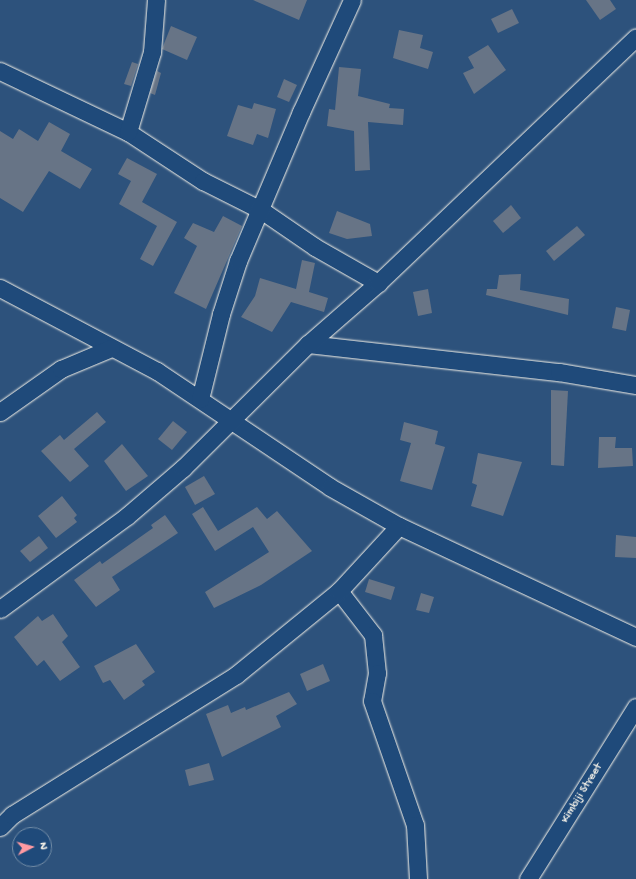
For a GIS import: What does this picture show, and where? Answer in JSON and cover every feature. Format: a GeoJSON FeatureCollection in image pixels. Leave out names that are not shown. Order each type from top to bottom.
{"type":"FeatureCollection","features":[{"type":"Feature","properties":{"kind":"street"},"geometry":{"type":"LineString","coordinates":[[128,132],[152,52],[156,0]]}},
{"type":"Feature","properties":{"kind":"street"},"geometry":{"type":"LineString","coordinates":[[200,399],[221,314],[238,261],[261,210],[301,112],[352,0]]}},
{"type":"Feature","properties":{"kind":"street"},"geometry":{"type":"LineString","coordinates":[[0,609],[127,516],[183,468],[308,344],[378,283],[636,38]]}},
{"type":"Feature","properties":{"kind":"street"},"geometry":{"type":"LineString","coordinates":[[0,71],[128,132],[203,181],[261,210],[315,246],[378,283]]}},
{"type":"Feature","properties":{"kind":"street"},"geometry":{"type":"LineString","coordinates":[[0,288],[110,348],[157,371],[200,399],[228,422],[330,487],[399,526],[636,637]]}},
{"type":"Feature","properties":{"kind":"street"},"geometry":{"type":"LineString","coordinates":[[308,344],[559,372],[636,385]]}},
{"type":"Feature","properties":{"kind":"street"},"geometry":{"type":"LineString","coordinates":[[0,412],[61,369],[110,348]]}},
{"type":"Feature","properties":{"kind":"street"},"geometry":{"type":"LineString","coordinates":[[0,827],[12,815],[236,675],[339,591],[399,526]]}},
{"type":"Feature","properties":{"kind":"street"},"geometry":{"type":"LineString","coordinates":[[339,591],[373,635],[377,673],[372,701],[415,826],[418,879]]}},
{"type":"Feature","properties":{"kind":"street","name":"Kimbiji Street"},"geometry":{"type":"LineString","coordinates":[[528,879],[636,707]]}},
{"type":"Feature","properties":{"kind":"building"},"geometry":{"type":"Polygon","coordinates":[[[253,0],[307,0],[299,20],[253,0]]]}},
{"type":"Feature","properties":{"kind":"building"},"geometry":{"type":"Polygon","coordinates":[[[586,0],[610,0],[616,9],[600,20],[586,0]]]}},
{"type":"Feature","properties":{"kind":"building"},"geometry":{"type":"Polygon","coordinates":[[[512,9],[519,23],[498,33],[491,19],[512,9]]]}},
{"type":"Feature","properties":{"kind":"building"},"geometry":{"type":"Polygon","coordinates":[[[171,26],[197,37],[187,60],[162,49],[171,26]]]}},
{"type":"Feature","properties":{"kind":"building"},"geometry":{"type":"Polygon","coordinates":[[[399,30],[423,35],[420,48],[433,52],[428,69],[393,58],[399,30]]]}},
{"type":"Feature","properties":{"kind":"building"},"geometry":{"type":"Polygon","coordinates":[[[488,45],[506,70],[474,94],[463,73],[474,68],[468,57],[488,45]]]}},
{"type":"Feature","properties":{"kind":"building"},"geometry":{"type":"Polygon","coordinates":[[[132,62],[138,64],[131,86],[124,84],[132,62]]]}},
{"type":"Feature","properties":{"kind":"building"},"geometry":{"type":"Polygon","coordinates":[[[339,67],[361,69],[358,96],[390,104],[389,108],[404,109],[403,125],[368,122],[370,170],[355,171],[354,131],[327,126],[329,109],[335,110],[339,67]]]}},
{"type":"Feature","properties":{"kind":"building"},"geometry":{"type":"Polygon","coordinates":[[[157,71],[161,73],[155,95],[150,93],[157,71]]]}},
{"type":"Feature","properties":{"kind":"building"},"geometry":{"type":"Polygon","coordinates":[[[284,79],[297,85],[289,102],[277,97],[284,79]]]}},
{"type":"Feature","properties":{"kind":"building"},"geometry":{"type":"Polygon","coordinates":[[[254,103],[276,109],[268,138],[257,134],[253,145],[227,136],[238,105],[252,109],[254,103]]]}},
{"type":"Feature","properties":{"kind":"building"},"geometry":{"type":"Polygon","coordinates":[[[49,122],[70,134],[61,151],[92,169],[80,189],[49,171],[23,212],[0,198],[0,131],[13,139],[19,129],[38,141],[49,122]]]}},
{"type":"Feature","properties":{"kind":"building"},"geometry":{"type":"Polygon","coordinates":[[[127,158],[157,174],[142,202],[177,222],[153,266],[140,259],[157,226],[119,204],[131,181],[118,174],[127,158]]]}},
{"type":"Feature","properties":{"kind":"building"},"geometry":{"type":"Polygon","coordinates":[[[511,205],[521,218],[503,233],[493,221],[511,205]]]}},
{"type":"Feature","properties":{"kind":"building"},"geometry":{"type":"Polygon","coordinates":[[[337,211],[370,224],[372,236],[347,239],[329,233],[337,211]]]}},
{"type":"Feature","properties":{"kind":"building"},"geometry":{"type":"Polygon","coordinates":[[[223,216],[242,226],[206,309],[174,293],[197,246],[184,238],[193,223],[214,232],[223,216]]]}},
{"type":"Feature","properties":{"kind":"building"},"geometry":{"type":"Polygon","coordinates":[[[577,226],[585,235],[554,261],[546,251],[577,226]]]}},
{"type":"Feature","properties":{"kind":"building"},"geometry":{"type":"Polygon","coordinates":[[[302,260],[315,263],[309,292],[328,298],[324,312],[291,302],[272,332],[241,317],[255,296],[260,278],[296,289],[302,260]]]}},
{"type":"Feature","properties":{"kind":"building"},"geometry":{"type":"Polygon","coordinates":[[[521,274],[520,290],[569,299],[568,315],[486,295],[487,289],[497,289],[499,275],[521,274]]]}},
{"type":"Feature","properties":{"kind":"building"},"geometry":{"type":"Polygon","coordinates":[[[428,289],[432,313],[418,316],[413,292],[428,289]]]}},
{"type":"Feature","properties":{"kind":"building"},"geometry":{"type":"Polygon","coordinates":[[[616,307],[630,310],[626,331],[612,328],[616,307]]]}},
{"type":"Feature","properties":{"kind":"building"},"geometry":{"type":"Polygon","coordinates":[[[551,390],[568,391],[564,466],[551,465],[551,390]]]}},
{"type":"Feature","properties":{"kind":"building"},"geometry":{"type":"Polygon","coordinates":[[[97,412],[106,422],[74,449],[89,466],[70,482],[41,451],[60,435],[64,440],[97,412]]]}},
{"type":"Feature","properties":{"kind":"building"},"geometry":{"type":"Polygon","coordinates":[[[173,421],[187,432],[172,450],[158,439],[173,421]]]}},
{"type":"Feature","properties":{"kind":"building"},"geometry":{"type":"Polygon","coordinates":[[[404,422],[438,431],[435,444],[445,447],[432,490],[400,481],[411,443],[400,440],[404,422]]]}},
{"type":"Feature","properties":{"kind":"building"},"geometry":{"type":"Polygon","coordinates":[[[599,437],[616,437],[615,448],[632,448],[633,466],[598,468],[599,437]]]}},
{"type":"Feature","properties":{"kind":"building"},"geometry":{"type":"Polygon","coordinates":[[[122,444],[148,476],[126,491],[104,461],[122,444]]]}},
{"type":"Feature","properties":{"kind":"building"},"geometry":{"type":"Polygon","coordinates":[[[478,453],[522,462],[503,516],[471,506],[477,485],[472,483],[478,453]]]}},
{"type":"Feature","properties":{"kind":"building"},"geometry":{"type":"Polygon","coordinates":[[[204,476],[215,494],[195,505],[185,487],[204,476]]]}},
{"type":"Feature","properties":{"kind":"building"},"geometry":{"type":"Polygon","coordinates":[[[62,496],[77,515],[74,518],[77,522],[56,538],[38,516],[62,496]]]}},
{"type":"Feature","properties":{"kind":"building"},"geometry":{"type":"Polygon","coordinates":[[[203,507],[218,531],[257,507],[267,519],[277,511],[312,551],[261,585],[214,608],[205,592],[269,552],[253,527],[215,551],[192,514],[203,507]]]}},
{"type":"Feature","properties":{"kind":"building"},"geometry":{"type":"Polygon","coordinates":[[[165,515],[178,533],[112,577],[120,590],[96,607],[74,580],[100,561],[102,564],[153,528],[151,525],[165,515]]]}},
{"type":"Feature","properties":{"kind":"building"},"geometry":{"type":"Polygon","coordinates":[[[616,535],[636,537],[636,558],[615,557],[616,535]]]}},
{"type":"Feature","properties":{"kind":"building"},"geometry":{"type":"Polygon","coordinates":[[[39,536],[48,548],[30,562],[20,551],[39,536]]]}},
{"type":"Feature","properties":{"kind":"building"},"geometry":{"type":"Polygon","coordinates":[[[369,579],[395,587],[391,600],[365,592],[369,579]]]}},
{"type":"Feature","properties":{"kind":"building"},"geometry":{"type":"Polygon","coordinates":[[[421,593],[434,597],[429,613],[416,610],[421,593]]]}},
{"type":"Feature","properties":{"kind":"building"},"geometry":{"type":"Polygon","coordinates":[[[53,614],[68,636],[62,642],[80,667],[60,681],[44,660],[37,666],[14,637],[38,616],[42,621],[53,614]]]}},
{"type":"Feature","properties":{"kind":"building"},"geometry":{"type":"Polygon","coordinates":[[[136,644],[155,672],[142,681],[145,685],[124,700],[110,680],[103,683],[94,666],[136,644]]]}},
{"type":"Feature","properties":{"kind":"building"},"geometry":{"type":"Polygon","coordinates":[[[323,664],[330,681],[307,691],[300,674],[323,664]]]}},
{"type":"Feature","properties":{"kind":"building"},"geometry":{"type":"Polygon","coordinates":[[[289,692],[297,704],[276,716],[281,727],[222,757],[206,714],[228,705],[231,713],[245,707],[246,710],[289,692]]]}},
{"type":"Feature","properties":{"kind":"building"},"geometry":{"type":"Polygon","coordinates":[[[209,763],[214,780],[189,786],[185,770],[209,763]]]}}]}
